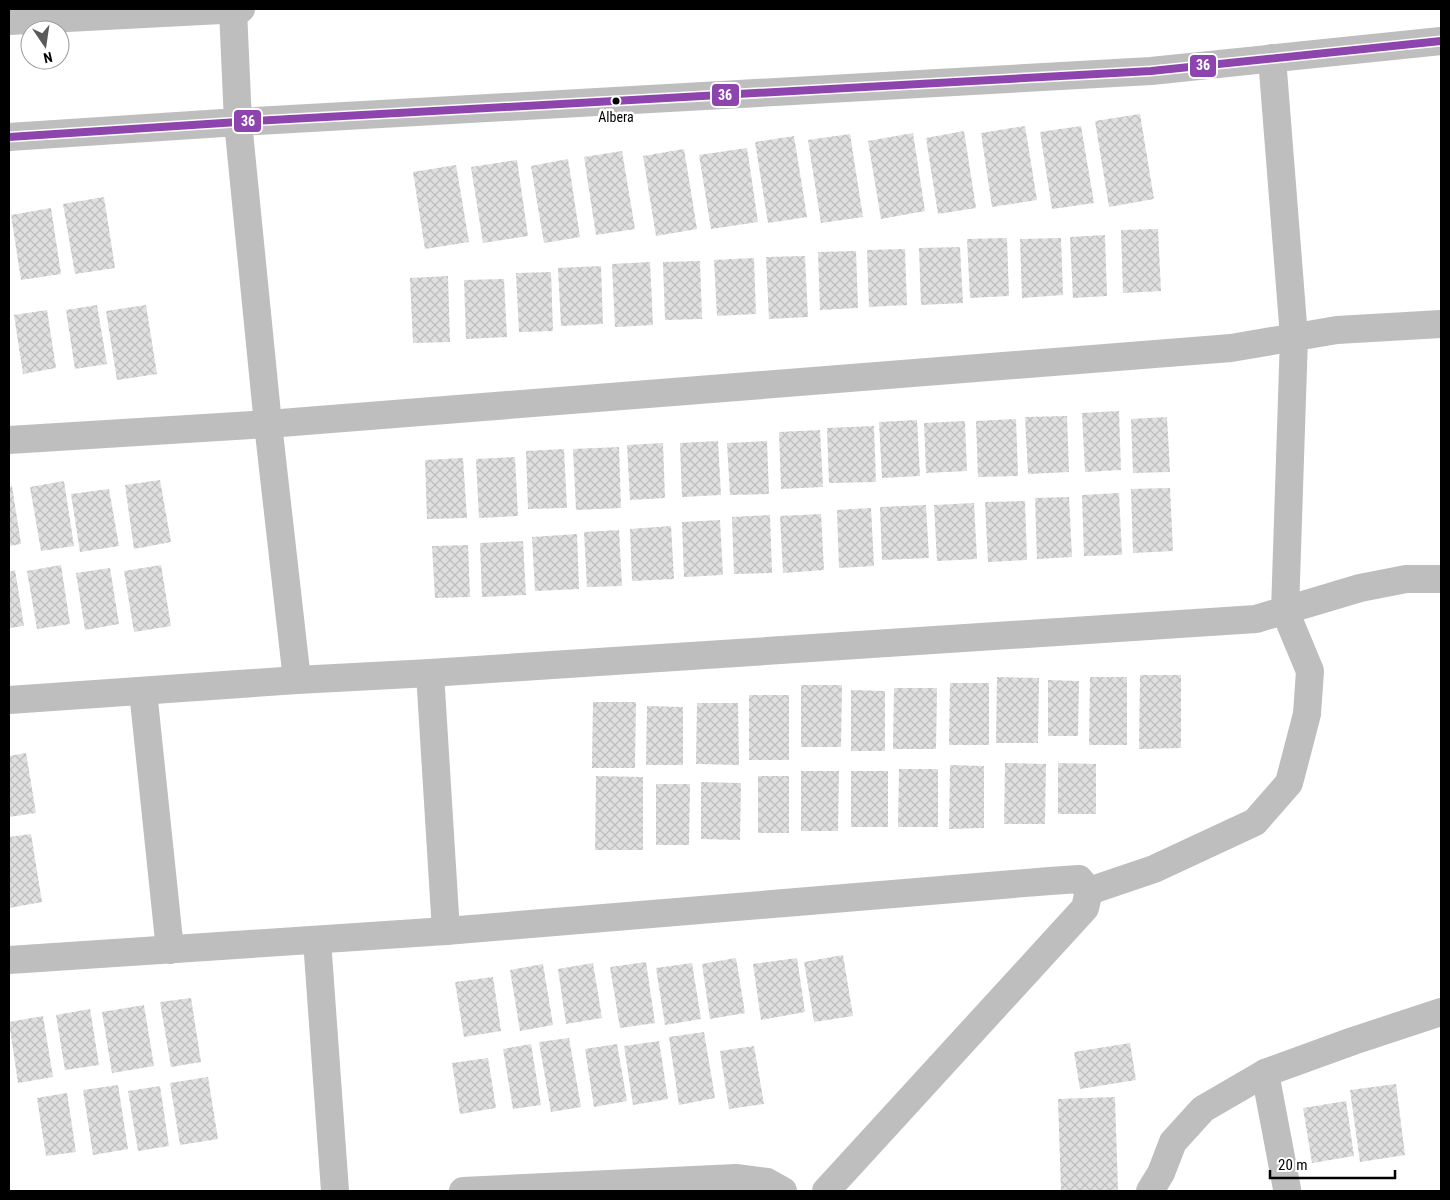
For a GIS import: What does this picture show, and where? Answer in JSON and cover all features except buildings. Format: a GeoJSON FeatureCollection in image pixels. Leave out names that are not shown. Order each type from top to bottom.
{"type":"FeatureCollection","features":[{"type":"Feature","properties":{"kind":"street"},"geometry":{"type":"LineString","coordinates":[[9,21],[237,9],[238,122],[268,424],[297,680]]}},
{"type":"Feature","properties":{"kind":"street"},"geometry":{"type":"LineString","coordinates":[[9,137],[238,122],[1151,71],[1441,41]]}},
{"type":"Feature","properties":{"kind":"street"},"geometry":{"type":"LineString","coordinates":[[1089,891],[1154,869],[1255,822],[1289,783],[1307,714],[1310,671],[1285,611],[1294,337],[1272,58]]}},
{"type":"Feature","properties":{"kind":"street"},"geometry":{"type":"LineString","coordinates":[[9,440],[268,424],[1232,348],[1338,330],[1441,324]]}},
{"type":"Feature","properties":{"kind":"street"},"geometry":{"type":"LineString","coordinates":[[9,700],[1256,619],[1360,588],[1406,578],[1441,579]]}},
{"type":"Feature","properties":{"kind":"street"},"geometry":{"type":"LineString","coordinates":[[430,673],[446,931]]}},
{"type":"Feature","properties":{"kind":"street"},"geometry":{"type":"LineString","coordinates":[[143,691],[170,950]]}},
{"type":"Feature","properties":{"kind":"street"},"geometry":{"type":"LineString","coordinates":[[9,960],[446,931],[1050,881],[1080,880],[1089,891]]}},
{"type":"Feature","properties":{"kind":"street"},"geometry":{"type":"LineString","coordinates":[[826,1191],[1085,908],[1089,891]]}},
{"type":"Feature","properties":{"kind":"street"},"geometry":{"type":"LineString","coordinates":[[317,940],[335,1191]]}},
{"type":"Feature","properties":{"kind":"street"},"geometry":{"type":"LineString","coordinates":[[1150,1191],[1161,1173],[1173,1142],[1204,1109],[1265,1073],[1353,1040],[1441,1012]]}},
{"type":"Feature","properties":{"kind":"street"},"geometry":{"type":"LineString","coordinates":[[1265,1073],[1286,1189]]}},
{"type":"Feature","properties":{"kind":"street"},"geometry":{"type":"LineString","coordinates":[[463,1191],[736,1178],[767,1182],[783,1191]]}},
{"type":"Feature","properties":{"kind":"transit line","name":"36"},"geometry":{"type":"LineString","coordinates":[[9,137],[238,122],[1151,71],[1441,41]]}},
{"type":"Feature","properties":{"kind":"place","name":"Albera"},"geometry":{"type":"Point","coordinates":[616,101]}}]}
